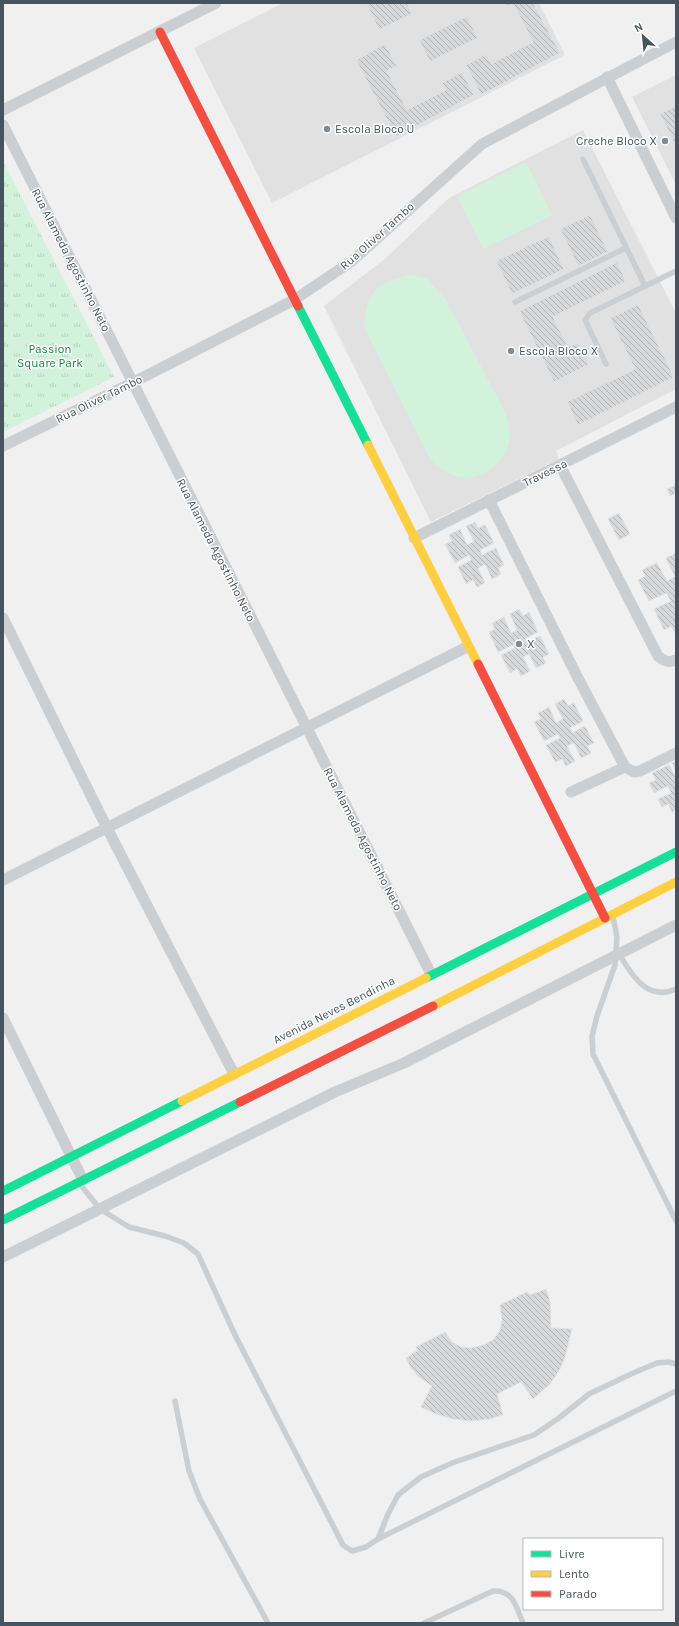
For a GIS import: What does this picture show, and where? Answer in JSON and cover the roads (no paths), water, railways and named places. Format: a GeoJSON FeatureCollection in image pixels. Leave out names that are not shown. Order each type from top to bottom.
{"type":"FeatureCollection","features":[{"type":"Feature","properties":{"kind":"street"},"geometry":{"type":"LineString","coordinates":[[3,110],[216,3]]}},
{"type":"Feature","properties":{"kind":"street"},"geometry":{"type":"LineString","coordinates":[[160,32],[414,538],[467,647],[593,894],[608,916]]}},
{"type":"Feature","properties":{"kind":"street","name":"Rua Oliver Tambo"},"geometry":{"type":"LineString","coordinates":[[3,446],[132,383],[294,300],[352,261],[479,146],[607,77],[676,42]]}},
{"type":"Feature","properties":{"kind":"street"},"geometry":{"type":"LineString","coordinates":[[607,77],[676,218]]}},
{"type":"Feature","properties":{"kind":"street","name":"Rua Alameda Agostinho Neto"},"geometry":{"type":"LineString","coordinates":[[3,125],[306,729],[431,974]]}},
{"type":"Feature","properties":{"kind":"street","name":"Travessa"},"geometry":{"type":"LineString","coordinates":[[414,538],[676,407]]}},
{"type":"Feature","properties":{"kind":"street"},"geometry":{"type":"LineString","coordinates":[[560,465],[658,656],[668,662],[676,660]]}},
{"type":"Feature","properties":{"kind":"street"},"geometry":{"type":"LineString","coordinates":[[489,500],[578,678],[625,767],[634,772],[640,771],[676,753]]}},
{"type":"Feature","properties":{"kind":"street"},"geometry":{"type":"LineString","coordinates":[[3,618],[107,828],[234,1074]]}},
{"type":"Feature","properties":{"kind":"street"},"geometry":{"type":"LineString","coordinates":[[3,880],[467,647]]}},
{"type":"Feature","properties":{"kind":"street"},"geometry":{"type":"LineString","coordinates":[[571,792],[625,767]]}},
{"type":"Feature","properties":{"kind":"street","name":"Avenida Neves Bendinha"},"geometry":{"type":"LineString","coordinates":[[3,1191],[431,974],[676,852]]}},
{"type":"Feature","properties":{"kind":"street"},"geometry":{"type":"LineString","coordinates":[[3,1220],[676,882]]}},
{"type":"Feature","properties":{"kind":"street"},"geometry":{"type":"LineString","coordinates":[[3,1257],[335,1092],[404,1063],[676,925]]}},
{"type":"Feature","properties":{"kind":"street"},"geometry":{"type":"LineString","coordinates":[[3,1018],[72,1157],[81,1181]]}},
{"type":"Feature","properties":{"kind":"lane"},"geometry":{"type":"LineString","coordinates":[[583,159],[645,286]]}},
{"type":"Feature","properties":{"kind":"lane"},"geometry":{"type":"LineString","coordinates":[[515,302],[626,248]]}},
{"type":"Feature","properties":{"kind":"lane"},"geometry":{"type":"LineString","coordinates":[[606,364],[585,320],[590,312],[676,271]]}},
{"type":"Feature","properties":{"kind":"lane"},"geometry":{"type":"LineString","coordinates":[[608,916],[617,937],[617,955],[615,965],[596,1016],[592,1036],[593,1054],[676,1221]]}},
{"type":"Feature","properties":{"kind":"lane"},"geometry":{"type":"LineString","coordinates":[[617,955],[635,979],[644,986],[656,992],[671,991],[676,989]]}},
{"type":"Feature","properties":{"kind":"lane"},"geometry":{"type":"LineString","coordinates":[[81,1181],[100,1209],[129,1227],[165,1236],[184,1243],[198,1254],[239,1342],[343,1545],[352,1551],[366,1547],[378,1539],[676,1391]]}},
{"type":"Feature","properties":{"kind":"lane"},"geometry":{"type":"LineString","coordinates":[[378,1539],[388,1514],[398,1495],[421,1477],[452,1462],[534,1435],[559,1418],[589,1394],[631,1374],[657,1363],[669,1362],[676,1364]]}},
{"type":"Feature","properties":{"kind":"lane"},"geometry":{"type":"LineString","coordinates":[[175,1401],[194,1486],[200,1500],[268,1623]]}},
{"type":"Feature","properties":{"kind":"lane"},"geometry":{"type":"LineString","coordinates":[[424,1623],[493,1591],[508,1593],[513,1600],[523,1623]]}},
{"type":"Feature","properties":{"kind":"place","name":"Escola Bloco U"},"geometry":{"type":"Point","coordinates":[327,129]}},
{"type":"Feature","properties":{"kind":"place","name":"Creche Bloco X"},"geometry":{"type":"Point","coordinates":[665,141]}},
{"type":"Feature","properties":{"kind":"place","name":"Escola Bloco X"},"geometry":{"type":"Point","coordinates":[511,351]}},
{"type":"Feature","properties":{"kind":"place","name":"X"},"geometry":{"type":"Point","coordinates":[519,644]}},
{"type":"Feature","properties":{"kind":"park label","name":"Passion Square Park"},"geometry":{"type":"Point","coordinates":[50,356]}}]}
